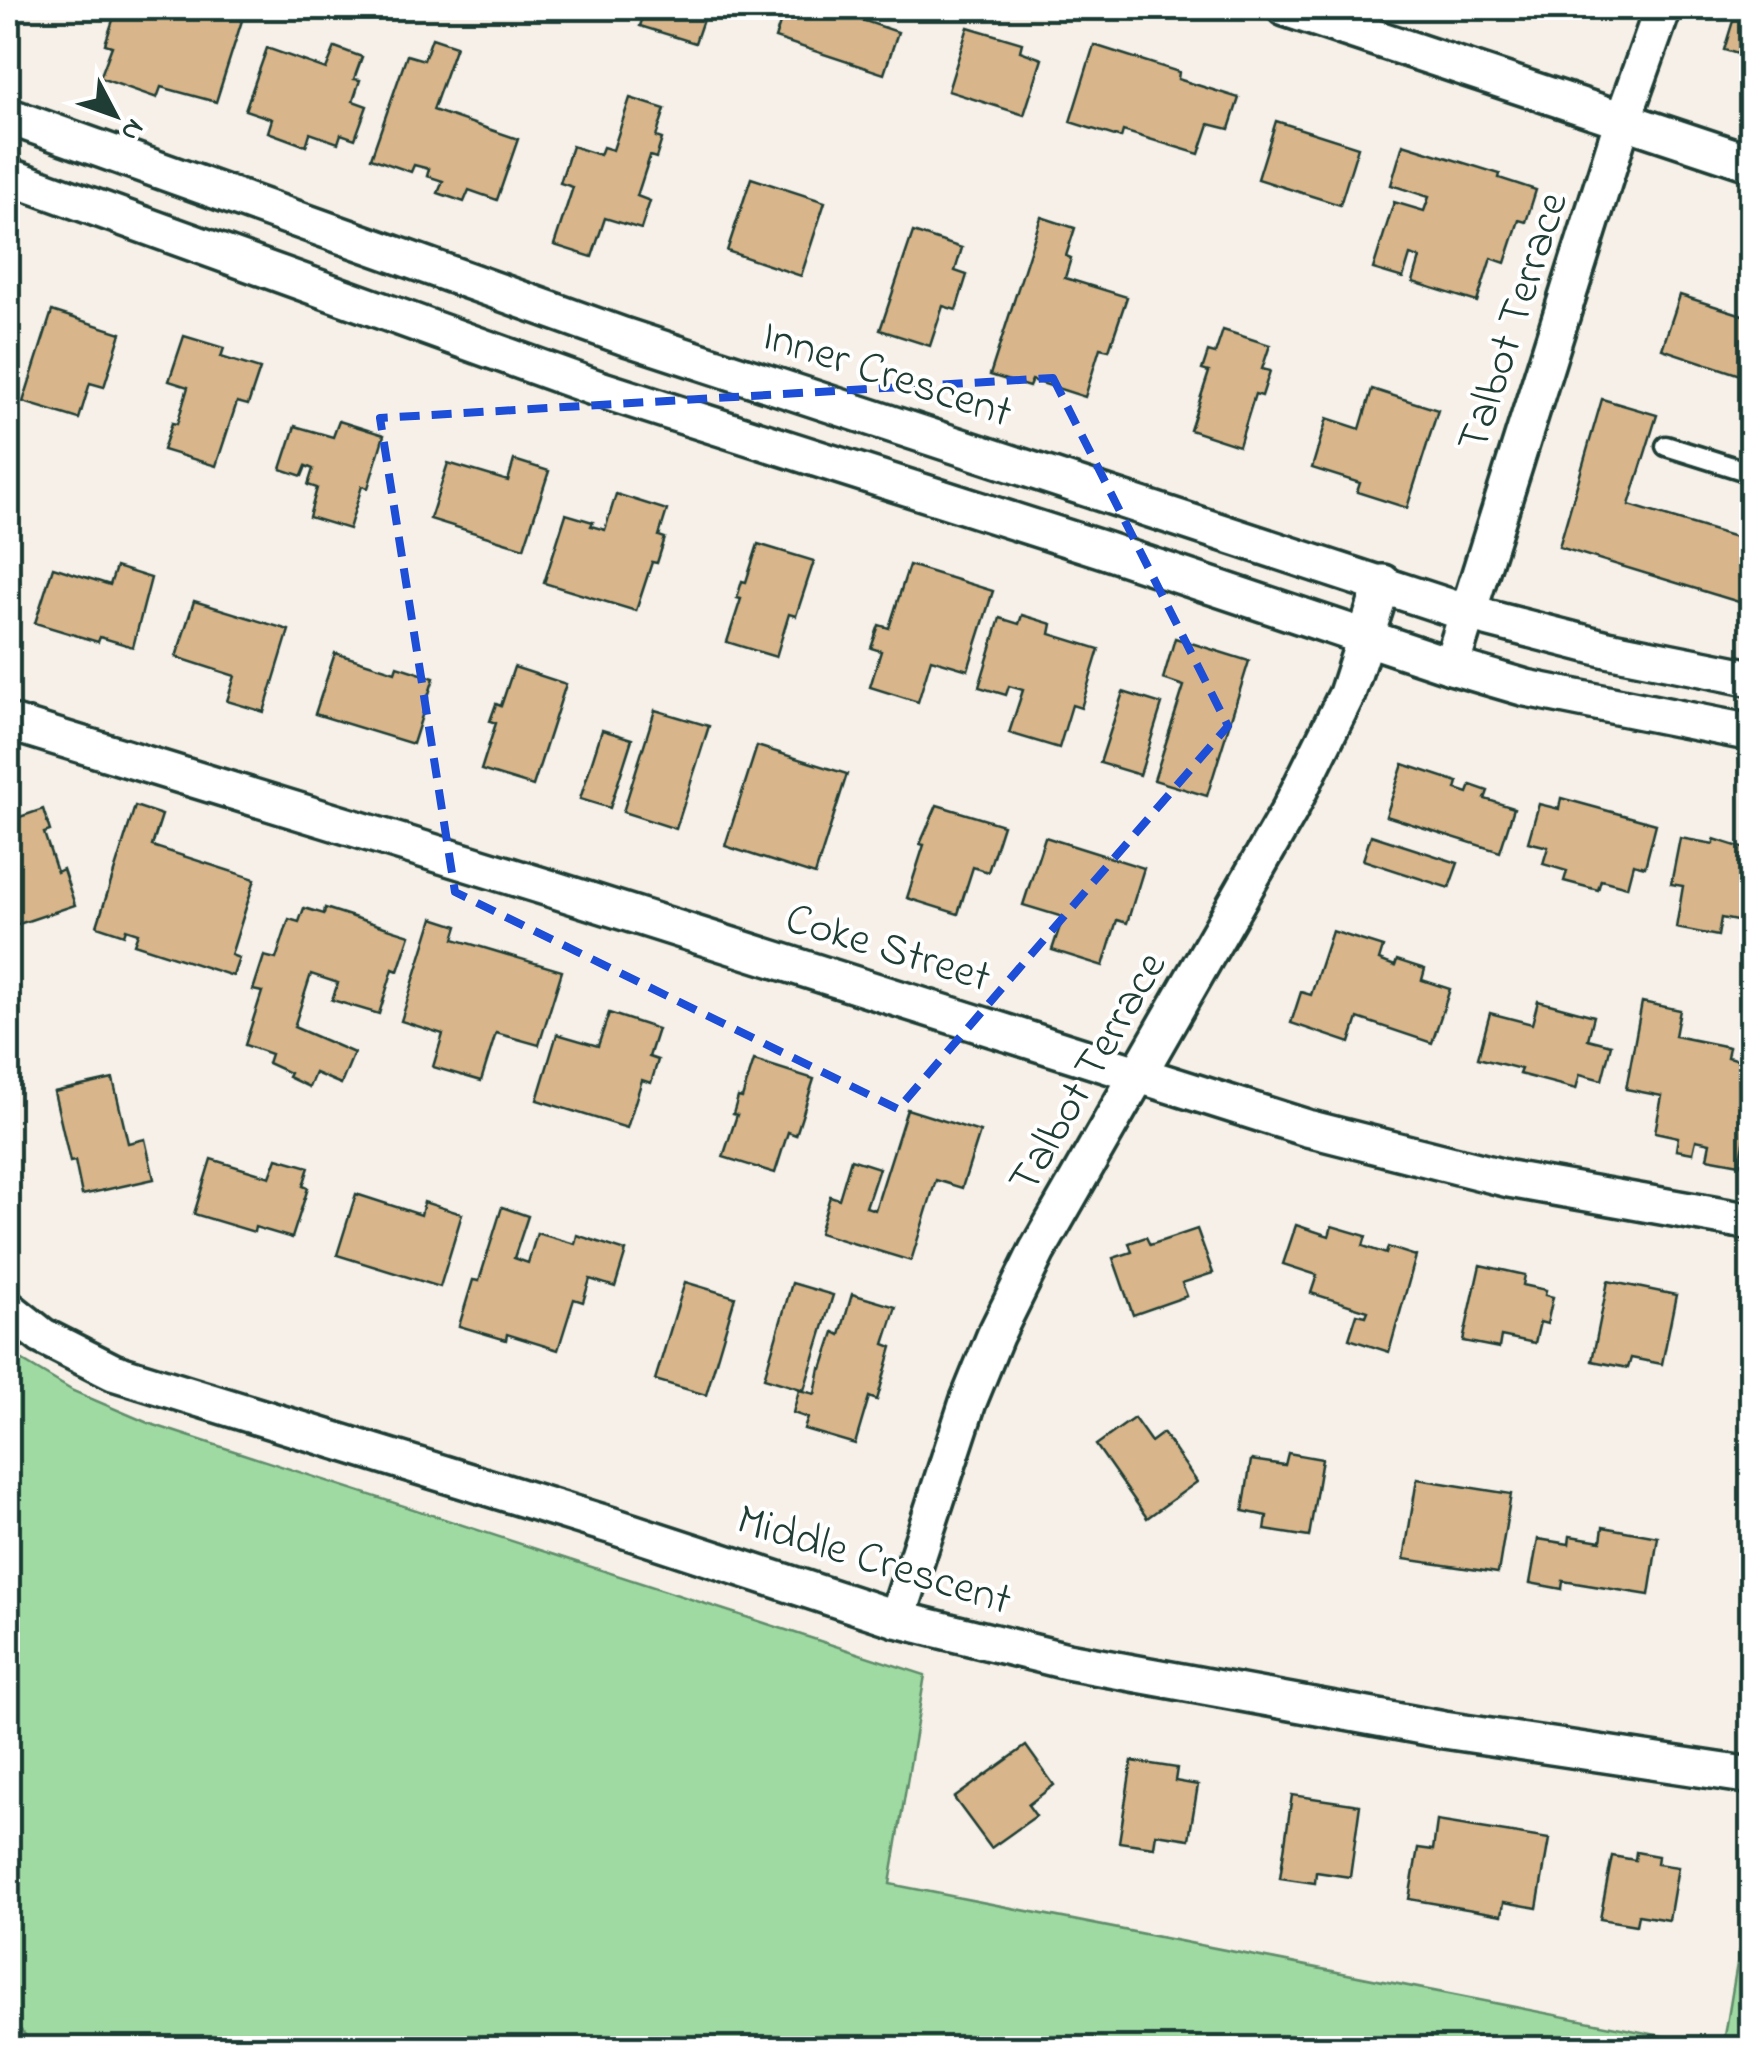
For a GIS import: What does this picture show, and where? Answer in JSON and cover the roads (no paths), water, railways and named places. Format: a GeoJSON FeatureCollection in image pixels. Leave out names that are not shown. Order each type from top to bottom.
{"type":"FeatureCollection","features":[{"type":"Feature","properties":{"kind":"street"},"geometry":{"type":"LineString","coordinates":[[1285,8],[1752,163]]}},
{"type":"Feature","properties":{"kind":"street","name":"Talbot Terrace"},"geometry":{"type":"LineString","coordinates":[[1452,666],[1663,8]]}},
{"type":"Feature","properties":{"kind":"street","name":"Inner Crescent"},"geometry":{"type":"LineString","coordinates":[[8,116],[623,336],[1467,612],[1607,649],[1752,678]]}},
{"type":"Feature","properties":{"kind":"street"},"geometry":{"type":"LineString","coordinates":[[8,176],[596,388],[1452,666],[1526,688],[1752,733]]}},
{"type":"Feature","properties":{"kind":"street","name":"Talbot Terrace"},"geometry":{"type":"LineString","coordinates":[[896,1619],[994,1336],[1037,1252],[1289,812],[1348,694],[1383,582]]}},
{"type":"Feature","properties":{"kind":"street","name":"Coke Street"},"geometry":{"type":"LineString","coordinates":[[8,722],[1306,1128],[1509,1179],[1752,1222]]}},
{"type":"Feature","properties":{"kind":"street","name":"Middle Crescent"},"geometry":{"type":"LineString","coordinates":[[8,1309],[42,1336],[113,1372],[613,1526],[896,1619],[1067,1661],[1444,1730],[1752,1776]]}},
{"type":"Feature","properties":{"kind":"lane"},"geometry":{"type":"LineString","coordinates":[[1666,446],[1752,472]]}}]}
